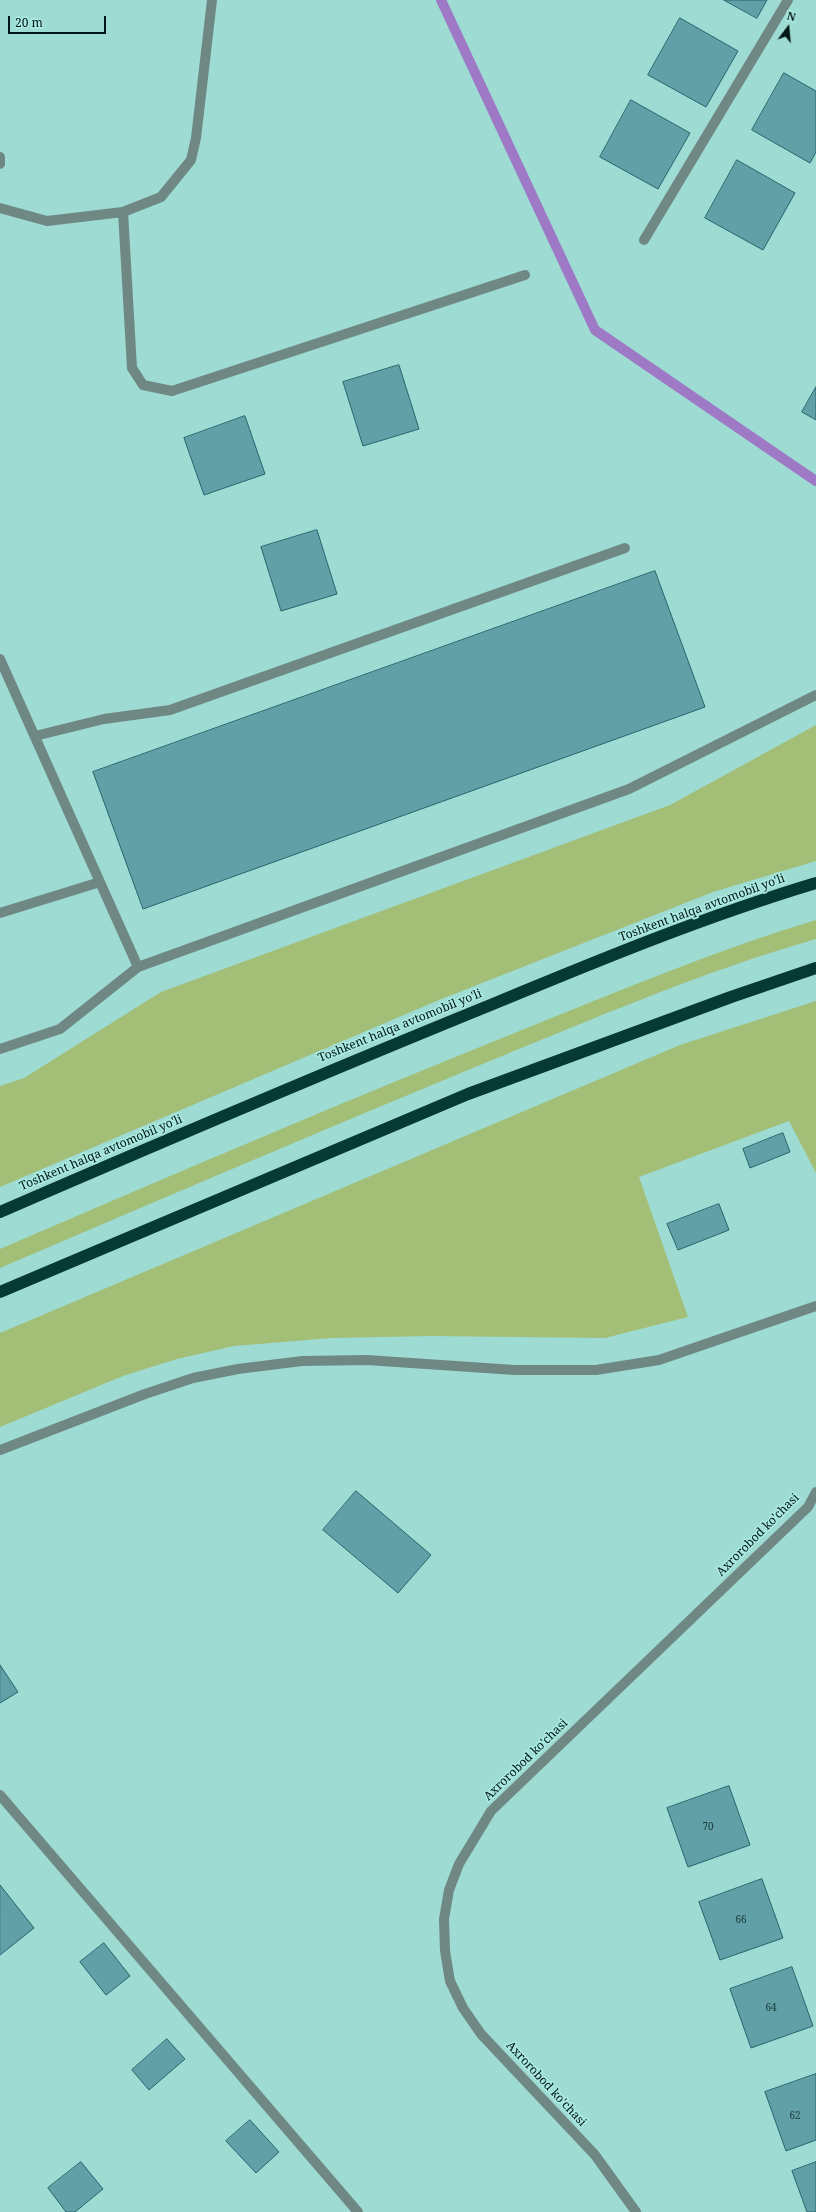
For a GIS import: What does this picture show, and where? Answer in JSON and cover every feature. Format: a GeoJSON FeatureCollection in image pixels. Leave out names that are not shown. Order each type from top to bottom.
{"type":"FeatureCollection","features":[{"type":"Feature","properties":{"kind":"highway","name":"Toshkent halqa avtomobil yo'li"},"geometry":{"type":"LineString","coordinates":[[0,1212],[319,1074],[630,948],[738,908],[816,883]]}},
{"type":"Feature","properties":{"kind":"highway"},"geometry":{"type":"LineString","coordinates":[[0,1292],[468,1094],[816,968]]}},
{"type":"Feature","properties":{"kind":"street"},"geometry":{"type":"LineString","coordinates":[[0,208],[47,221],[123,212],[161,197],[191,160],[196,138],[212,0]]}},
{"type":"Feature","properties":{"kind":"street"},"geometry":{"type":"LineString","coordinates":[[644,240],[788,0]]}},
{"type":"Feature","properties":{"kind":"street"},"geometry":{"type":"LineString","coordinates":[[0,157],[0,164]]}},
{"type":"Feature","properties":{"kind":"street"},"geometry":{"type":"LineString","coordinates":[[123,212],[132,368],[143,385],[172,391],[525,275]]}},
{"type":"Feature","properties":{"kind":"street"},"geometry":{"type":"LineString","coordinates":[[35,736],[104,719],[170,710],[625,548]]}},
{"type":"Feature","properties":{"kind":"street"},"geometry":{"type":"LineString","coordinates":[[0,659],[138,967]]}},
{"type":"Feature","properties":{"kind":"street"},"geometry":{"type":"LineString","coordinates":[[0,1049],[60,1029],[138,967],[629,789],[816,695]]}},
{"type":"Feature","properties":{"kind":"street"},"geometry":{"type":"LineString","coordinates":[[0,912],[100,882]]}},
{"type":"Feature","properties":{"kind":"street"},"geometry":{"type":"LineString","coordinates":[[0,1450],[145,1394],[193,1378],[238,1369],[302,1361],[367,1360],[515,1370],[596,1370],[659,1360],[816,1306]]}},
{"type":"Feature","properties":{"kind":"street","name":"Axrorobod ko'chasi"},"geometry":{"type":"LineString","coordinates":[[636,2212],[595,2155],[481,2034],[463,2008],[450,1981],[445,1951],[444,1919],[449,1890],[460,1864],[491,1811],[808,1507],[816,1492]]}},
{"type":"Feature","properties":{"kind":"street"},"geometry":{"type":"LineString","coordinates":[[0,1795],[358,2212]]}},
{"type":"Feature","properties":{"kind":"green space"},"geometry":{"type":"Polygon","coordinates":[[[816,725],[816,861],[713,892],[439,1000],[0,1187],[0,1086],[24,1078],[161,992],[670,805],[816,725]]]}},
{"type":"Feature","properties":{"kind":"green space"},"geometry":{"type":"Polygon","coordinates":[[[816,920],[816,939],[732,966],[608,1013],[181,1190],[0,1268],[0,1249],[195,1165],[391,1083],[631,986],[742,944],[816,920]]]}},
{"type":"Feature","properties":{"kind":"green space"},"geometry":{"type":"Polygon","coordinates":[[[816,1001],[816,1173],[789,1121],[639,1177],[688,1317],[605,1338],[430,1336],[332,1338],[234,1346],[177,1359],[123,1376],[0,1427],[0,1333],[680,1045],[816,1001]]]}},
{"type":"Feature","properties":{"kind":"building"},"geometry":{"type":"Polygon","coordinates":[[[724,0],[767,0],[757,18],[724,0]]]}},
{"type":"Feature","properties":{"kind":"building"},"geometry":{"type":"Polygon","coordinates":[[[680,18],[738,51],[706,107],[648,75],[680,18]]]}},
{"type":"Feature","properties":{"kind":"building"},"geometry":{"type":"Polygon","coordinates":[[[784,73],[816,91],[816,152],[810,163],[752,130],[784,73]]]}},
{"type":"Feature","properties":{"kind":"building"},"geometry":{"type":"Polygon","coordinates":[[[631,100],[690,133],[658,189],[600,157],[631,100]]]}},
{"type":"Feature","properties":{"kind":"building"},"geometry":{"type":"Polygon","coordinates":[[[737,160],[795,193],[763,250],[705,218],[737,160]]]}},
{"type":"Feature","properties":{"kind":"building"},"geometry":{"type":"Polygon","coordinates":[[[399,365],[419,429],[363,446],[343,382],[399,365]]]}},
{"type":"Feature","properties":{"kind":"building"},"geometry":{"type":"Polygon","coordinates":[[[816,387],[816,420],[802,412],[816,387]]]}},
{"type":"Feature","properties":{"kind":"building"},"geometry":{"type":"Polygon","coordinates":[[[245,416],[265,474],[204,495],[184,438],[245,416]]]}},
{"type":"Feature","properties":{"kind":"building"},"geometry":{"type":"Polygon","coordinates":[[[317,530],[337,594],[281,611],[261,547],[317,530]]]}},
{"type":"Feature","properties":{"kind":"building"},"geometry":{"type":"Polygon","coordinates":[[[655,571],[705,707],[143,909],[93,772],[655,571]]]}},
{"type":"Feature","properties":{"kind":"building"},"geometry":{"type":"Polygon","coordinates":[[[783,1133],[790,1152],[750,1168],[743,1149],[783,1133]]]}},
{"type":"Feature","properties":{"kind":"building"},"geometry":{"type":"Polygon","coordinates":[[[719,1204],[729,1230],[678,1250],[667,1224],[719,1204]]]}},
{"type":"Feature","properties":{"kind":"building"},"geometry":{"type":"Polygon","coordinates":[[[356,1491],[431,1555],[398,1593],[323,1530],[356,1491]]]}},
{"type":"Feature","properties":{"kind":"building"},"geometry":{"type":"Polygon","coordinates":[[[0,1665],[18,1692],[0,1703],[0,1665]]]}},
{"type":"Feature","properties":{"kind":"building"},"geometry":{"type":"Polygon","coordinates":[[[729,1786],[750,1845],[688,1867],[667,1808],[729,1786]]]}},
{"type":"Feature","properties":{"kind":"building"},"geometry":{"type":"Polygon","coordinates":[[[762,1879],[783,1938],[720,1960],[699,1902],[762,1879]]]}},
{"type":"Feature","properties":{"kind":"building"},"geometry":{"type":"Polygon","coordinates":[[[0,1885],[34,1928],[0,1955],[0,1885]]]}},
{"type":"Feature","properties":{"kind":"building"},"geometry":{"type":"Polygon","coordinates":[[[104,1943],[130,1976],[106,1995],[80,1962],[104,1943]]]}},
{"type":"Feature","properties":{"kind":"building"},"geometry":{"type":"Polygon","coordinates":[[[792,1967],[813,2026],[751,2048],[730,1989],[792,1967]]]}},
{"type":"Feature","properties":{"kind":"building"},"geometry":{"type":"Polygon","coordinates":[[[167,2039],[185,2059],[149,2090],[132,2070],[167,2039]]]}},
{"type":"Feature","properties":{"kind":"building"},"geometry":{"type":"Polygon","coordinates":[[[816,2074],[816,2140],[786,2151],[765,2092],[816,2074]]]}},
{"type":"Feature","properties":{"kind":"building"},"geometry":{"type":"Polygon","coordinates":[[[250,2120],[279,2152],[256,2173],[226,2141],[250,2120]]]}},
{"type":"Feature","properties":{"kind":"building"},"geometry":{"type":"Polygon","coordinates":[[[81,2162],[103,2189],[75,2212],[66,2212],[48,2188],[81,2162]]]}},
{"type":"Feature","properties":{"kind":"building"},"geometry":{"type":"Polygon","coordinates":[[[816,2162],[816,2212],[807,2212],[792,2171],[816,2162]]]}},
{"type":"Feature","properties":{"kind":"waterway"},"geometry":{"type":"LineString","coordinates":[[441,0],[595,330],[816,481]]}}]}
